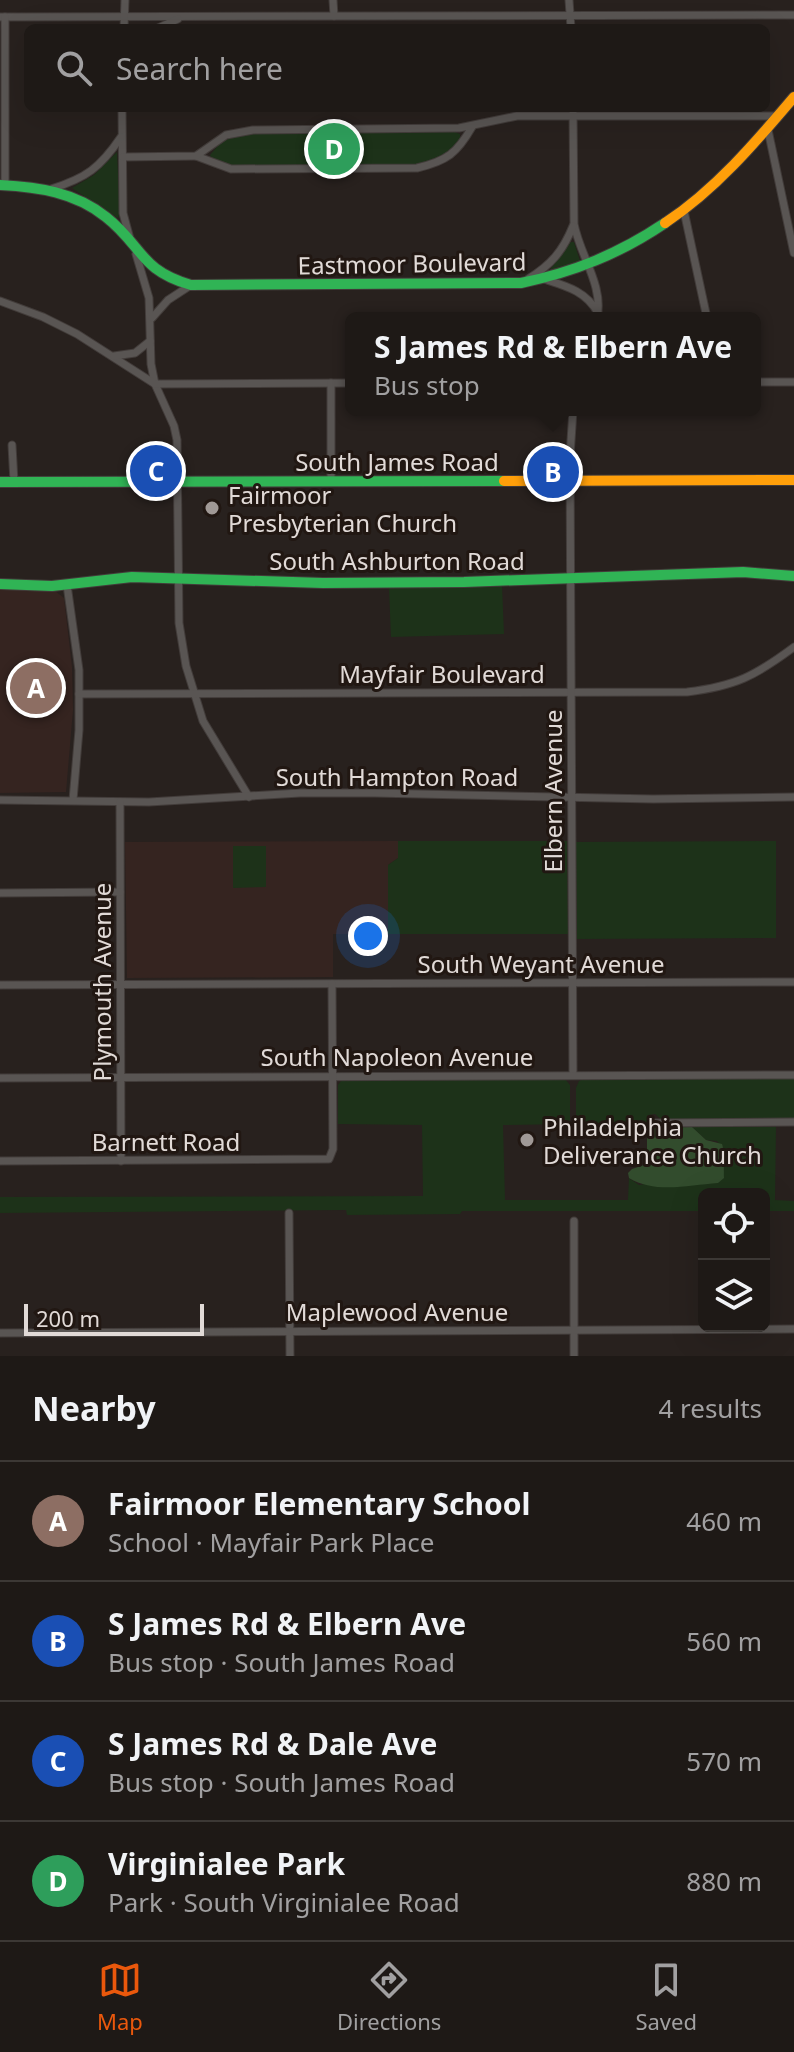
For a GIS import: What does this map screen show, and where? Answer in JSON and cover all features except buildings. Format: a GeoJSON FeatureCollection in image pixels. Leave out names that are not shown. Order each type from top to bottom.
{"type":"FeatureCollection","features":[{"type":"Feature","properties":{"kind":"street"},"geometry":{"type":"LineString","coordinates":[[124,24],[125,0]]}},
{"type":"Feature","properties":{"kind":"street"},"geometry":{"type":"LineString","coordinates":[[333,0],[334,16]]}},
{"type":"Feature","properties":{"kind":"street"},"geometry":{"type":"LineString","coordinates":[[569,0],[571,24]]}},
{"type":"Feature","properties":{"kind":"street"},"geometry":{"type":"LineString","coordinates":[[2,186],[2,17],[794,15]]}},
{"type":"Feature","properties":{"kind":"street"},"geometry":{"type":"LineString","coordinates":[[167,24],[184,16]]}},
{"type":"Feature","properties":{"kind":"street","name":"Eastmoor Boulevard"},"geometry":{"type":"LineString","coordinates":[[2,186],[51,189],[90,205],[118,228],[146,264],[160,275],[191,285],[521,283],[587,267],[650,234],[684,211],[719,182],[794,97]]}},
{"type":"Feature","properties":{"kind":"street"},"geometry":{"type":"LineString","coordinates":[[122,112],[123,213],[149,298],[151,364],[155,384],[174,426],[178,455],[181,638],[193,694],[212,741],[249,797]]}},
{"type":"Feature","properties":{"kind":"street"},"geometry":{"type":"LineString","coordinates":[[196,156],[226,135],[242,130],[472,127],[504,118],[573,112],[779,116]]}},
{"type":"Feature","properties":{"kind":"street"},"geometry":{"type":"LineString","coordinates":[[573,112],[574,224],[597,288],[598,312]]}},
{"type":"Feature","properties":{"kind":"street"},"geometry":{"type":"LineString","coordinates":[[123,157],[196,156],[231,169],[417,168],[437,163],[451,155],[472,127]]}},
{"type":"Feature","properties":{"kind":"street"},"geometry":{"type":"LineString","coordinates":[[768,130],[794,253]]}},
{"type":"Feature","properties":{"kind":"street"},"geometry":{"type":"LineString","coordinates":[[51,189],[91,173],[123,135]]}},
{"type":"Feature","properties":{"kind":"street"},"geometry":{"type":"LineString","coordinates":[[684,211],[706,312]]}},
{"type":"Feature","properties":{"kind":"street"},"geometry":{"type":"LineString","coordinates":[[521,283],[560,253],[574,224]]}},
{"type":"Feature","properties":{"kind":"street"},"geometry":{"type":"LineString","coordinates":[[544,279],[583,294],[592,302],[596,312]]}},
{"type":"Feature","properties":{"kind":"street"},"geometry":{"type":"LineString","coordinates":[[151,320],[168,300],[191,285]]}},
{"type":"Feature","properties":{"kind":"street"},"geometry":{"type":"LineString","coordinates":[[0,301],[43,317],[114,356],[155,384],[345,383]]}},
{"type":"Feature","properties":{"kind":"street"},"geometry":{"type":"LineString","coordinates":[[114,356],[135,353],[150,341]]}},
{"type":"Feature","properties":{"kind":"street"},"geometry":{"type":"LineString","coordinates":[[761,382],[794,382]]}},
{"type":"Feature","properties":{"kind":"street"},"geometry":{"type":"LineString","coordinates":[[331,383],[331,481]]}},
{"type":"Feature","properties":{"kind":"street","name":"Elbern Avenue"},"geometry":{"type":"LineString","coordinates":[[573,416],[573,1075]]}},
{"type":"Feature","properties":{"kind":"street"},"geometry":{"type":"LineString","coordinates":[[12,445],[14,482]]}},
{"type":"Feature","properties":{"kind":"street","name":"South James Road"},"geometry":{"type":"LineString","coordinates":[[0,482],[794,480]]}},
{"type":"Feature","properties":{"kind":"street","name":"South Ashburton Road"},"geometry":{"type":"LineString","coordinates":[[0,584],[24,587],[67,585],[132,577],[336,583],[743,572],[794,576]]}},
{"type":"Feature","properties":{"kind":"street"},"geometry":{"type":"LineString","coordinates":[[67,585],[76,637],[79,694],[73,800]]}},
{"type":"Feature","properties":{"kind":"street","name":"Mayfair Boulevard"},"geometry":{"type":"LineString","coordinates":[[79,694],[687,692],[721,688],[754,674],[794,647]]}},
{"type":"Feature","properties":{"kind":"street","name":"South Hampton Road"},"geometry":{"type":"LineString","coordinates":[[0,800],[120,802],[300,793],[730,799],[794,797]]}},
{"type":"Feature","properties":{"kind":"street","name":"Plymouth Avenue"},"geometry":{"type":"LineString","coordinates":[[120,802],[121,1161]]}},
{"type":"Feature","properties":{"kind":"street"},"geometry":{"type":"LineString","coordinates":[[0,893],[120,892]]}},
{"type":"Feature","properties":{"kind":"street","name":"South Weyant Avenue"},"geometry":{"type":"LineString","coordinates":[[0,985],[794,982]]}},
{"type":"Feature","properties":{"kind":"street"},"geometry":{"type":"LineString","coordinates":[[332,984],[333,1076]]}},
{"type":"Feature","properties":{"kind":"street","name":"South Napoleon Avenue"},"geometry":{"type":"LineString","coordinates":[[0,1078],[794,1075]]}},
{"type":"Feature","properties":{"kind":"street","name":"Barnett Road"},"geometry":{"type":"LineString","coordinates":[[0,1161],[326,1160],[331,1156],[333,1076]]}},
{"type":"Feature","properties":{"kind":"street"},"geometry":{"type":"LineString","coordinates":[[654,1123],[794,1122]]}},
{"type":"Feature","properties":{"kind":"street"},"geometry":{"type":"LineString","coordinates":[[289,1213],[290,1356]]}},
{"type":"Feature","properties":{"kind":"street"},"geometry":{"type":"LineString","coordinates":[[574,1221],[574,1356]]}},
{"type":"Feature","properties":{"kind":"street","name":"Maplewood Avenue"},"geometry":{"type":"LineString","coordinates":[[0,1333],[794,1329]]}},
{"type":"Feature","properties":{"kind":"shaded area"},"geometry":{"type":"Polygon","coordinates":[[[0,588],[55,591],[64,598],[72,667],[73,710],[66,792],[0,793],[0,588]]]}},
{"type":"Feature","properties":{"kind":"shaded area"},"geometry":{"type":"Polygon","coordinates":[[[398,841],[398,858],[388,865],[388,934],[333,934],[333,977],[127,978],[125,842],[398,841]]]}},
{"type":"Feature","properties":{"kind":"green space"},"geometry":{"type":"Polygon","coordinates":[[[248,133],[460,134],[460,142],[445,155],[423,164],[233,166],[212,160],[210,155],[222,141],[248,133]]]}},
{"type":"Feature","properties":{"kind":"green space"},"geometry":{"type":"Polygon","coordinates":[[[117,152],[120,215],[117,218],[72,188],[94,175],[117,152]]]}},
{"type":"Feature","properties":{"kind":"green space"},"geometry":{"type":"Polygon","coordinates":[[[574,242],[580,261],[551,272],[551,268],[574,242]]]}},
{"type":"Feature","properties":{"kind":"green space"},"geometry":{"type":"Polygon","coordinates":[[[502,585],[504,634],[391,637],[389,588],[502,585]]]}},
{"type":"Feature","properties":{"kind":"green space"},"geometry":{"type":"Polygon","coordinates":[[[398,841],[567,841],[568,934],[388,934],[388,865],[398,858],[398,841]]]}},
{"type":"Feature","properties":{"kind":"green space"},"geometry":{"type":"Polygon","coordinates":[[[776,841],[776,938],[577,939],[576,842],[776,841]]]}},
{"type":"Feature","properties":{"kind":"green space"},"geometry":{"type":"Polygon","coordinates":[[[233,846],[266,846],[266,887],[233,888],[233,846]]]}},
{"type":"Feature","properties":{"kind":"green space"},"geometry":{"type":"Polygon","coordinates":[[[794,1078],[794,1120],[662,1120],[655,1114],[648,1115],[647,1124],[576,1121],[576,1088],[579,1081],[584,1079],[794,1078]]]}},
{"type":"Feature","properties":{"kind":"green space"},"geometry":{"type":"Polygon","coordinates":[[[565,1079],[570,1085],[570,1124],[503,1125],[505,1200],[628,1200],[629,1178],[639,1185],[724,1171],[722,1162],[725,1151],[717,1141],[706,1140],[692,1127],[776,1127],[775,1200],[794,1201],[794,1211],[770,1211],[770,1188],[698,1188],[698,1211],[462,1211],[460,1214],[347,1215],[346,1210],[0,1213],[0,1197],[423,1196],[422,1125],[338,1124],[338,1085],[341,1081],[565,1079]]]}},
{"type":"Feature","properties":{"kind":"green space"},"geometry":{"type":"Polygon","coordinates":[[[692,1127],[706,1140],[722,1144],[724,1178],[718,1183],[661,1187],[629,1178],[628,1173],[644,1165],[647,1159],[647,1128],[692,1127]]]}},
{"type":"Feature","properties":{"kind":"traffic: fast"},"geometry":{"type":"LineString","coordinates":[[0,185],[42,189],[82,202],[106,217],[151,265],[191,285],[521,283],[596,260],[631,244],[665,223]]}},
{"type":"Feature","properties":{"kind":"traffic: fast"},"geometry":{"type":"LineString","coordinates":[[0,482],[504,481]]}},
{"type":"Feature","properties":{"kind":"traffic: fast"},"geometry":{"type":"LineString","coordinates":[[0,584],[52,586],[132,577],[323,583],[464,582],[743,572],[794,576]]}},
{"type":"Feature","properties":{"kind":"traffic: slow"},"geometry":{"type":"LineString","coordinates":[[665,223],[718,181],[794,97]]}},
{"type":"Feature","properties":{"kind":"traffic: slow"},"geometry":{"type":"LineString","coordinates":[[504,481],[794,480]]}},
{"type":"Feature","properties":{"kind":"place","name":"Virginialee Park"},"geometry":{"type":"Point","coordinates":[334,149]}},
{"type":"Feature","properties":{"kind":"place","name":"S James Rd & Dale Ave"},"geometry":{"type":"Point","coordinates":[156,471]}},
{"type":"Feature","properties":{"kind":"place","name":"S James Rd & Elbern Ave"},"geometry":{"type":"Point","coordinates":[553,472]}},
{"type":"Feature","properties":{"kind":"place","name":"Fairmoor Presbyterian Church"},"geometry":{"type":"Point","coordinates":[212,508]}},
{"type":"Feature","properties":{"kind":"place","name":"Fairmoor Elementary School"},"geometry":{"type":"Point","coordinates":[36,688]}},
{"type":"Feature","properties":{"kind":"place","name":"Philadelphia Deliverance Church"},"geometry":{"type":"Point","coordinates":[527,1140]}}]}
